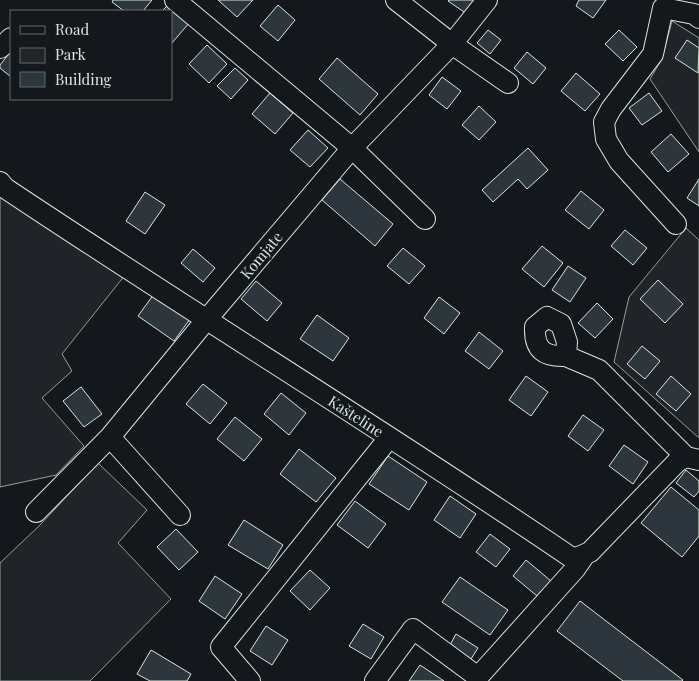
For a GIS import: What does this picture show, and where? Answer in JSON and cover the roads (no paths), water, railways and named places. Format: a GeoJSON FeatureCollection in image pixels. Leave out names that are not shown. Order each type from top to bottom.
{"type":"FeatureCollection","features":[{"type":"Feature","properties":{"kind":"street"},"geometry":{"type":"LineString","coordinates":[[176,0],[352,148],[425,218]]}},
{"type":"Feature","properties":{"kind":"street"},"geometry":{"type":"LineString","coordinates":[[396,0],[452,44],[508,83]]}},
{"type":"Feature","properties":{"kind":"street","name":"Komjate"},"geometry":{"type":"LineString","coordinates":[[36,512],[110,437],[352,148],[452,44],[487,0]]}},
{"type":"Feature","properties":{"kind":"street"},"geometry":{"type":"LineString","coordinates":[[676,224],[620,161],[606,138],[604,122],[611,109],[654,54],[661,3],[694,14],[699,18]]}},
{"type":"Feature","properties":{"kind":"street"},"geometry":{"type":"LineString","coordinates":[[0,48],[10,39]]}},
{"type":"Feature","properties":{"kind":"street","name":"Kašteline"},"geometry":{"type":"LineString","coordinates":[[0,182],[5,188],[108,257],[484,498],[569,556],[576,558],[584,556]]}},
{"type":"Feature","properties":{"kind":"street"},"geometry":{"type":"LineString","coordinates":[[566,356],[599,370],[693,459]]}},
{"type":"Feature","properties":{"kind":"street"},"geometry":{"type":"LineString","coordinates":[[110,437],[180,515]]}},
{"type":"Feature","properties":{"kind":"street"},"geometry":{"type":"LineString","coordinates":[[250,681],[221,648],[389,438]]}},
{"type":"Feature","properties":{"kind":"street"},"geometry":{"type":"LineString","coordinates":[[375,681],[413,629],[476,679],[575,569],[584,556],[611,531],[677,462],[693,459]]}}]}
